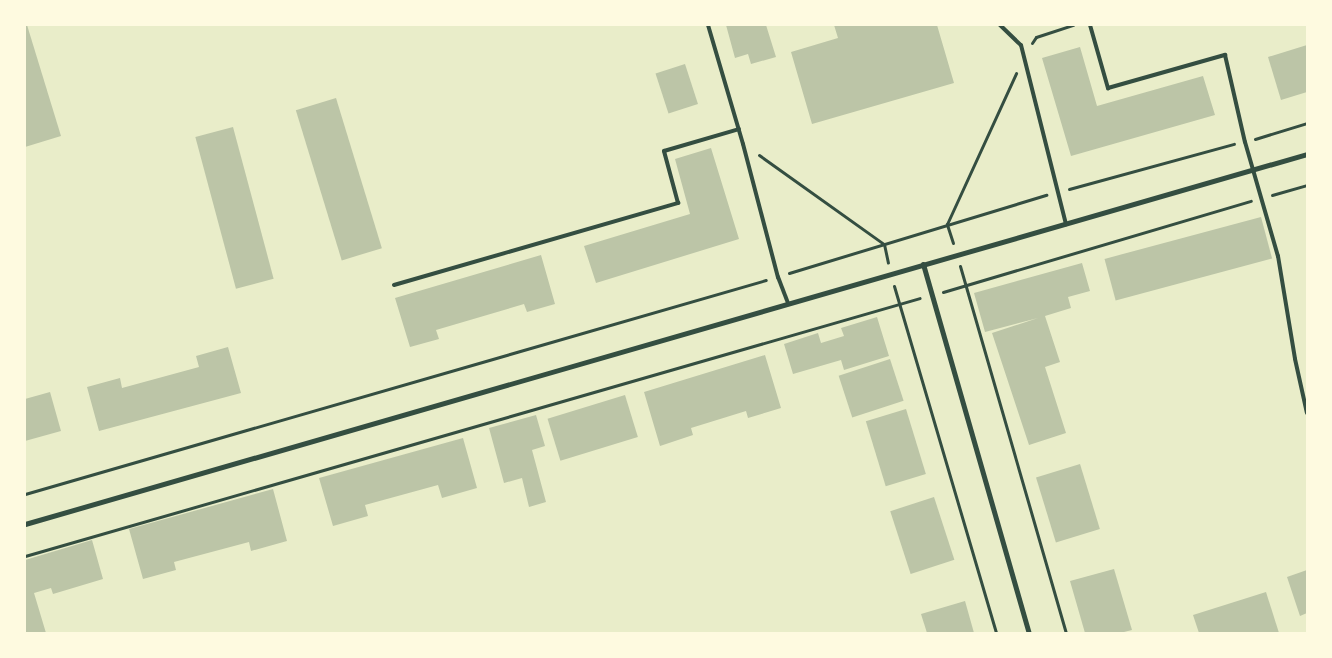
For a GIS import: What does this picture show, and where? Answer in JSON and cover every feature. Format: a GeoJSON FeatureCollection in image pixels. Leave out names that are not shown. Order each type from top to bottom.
{"type":"FeatureCollection","features":[{"type":"Feature","properties":{"kind":"street"},"geometry":{"type":"LineString","coordinates":[[25,524],[1307,154]]}},
{"type":"Feature","properties":{"kind":"street"},"geometry":{"type":"LineString","coordinates":[[923,264],[1029,633]]}},
{"type":"Feature","properties":{"kind":"lane"},"geometry":{"type":"LineString","coordinates":[[708,25],[743,144],[778,277],[788,303]]}},
{"type":"Feature","properties":{"kind":"lane"},"geometry":{"type":"LineString","coordinates":[[1000,25],[1022,45],[1066,224]]}},
{"type":"Feature","properties":{"kind":"lane"},"geometry":{"type":"LineString","coordinates":[[1090,25],[1108,88],[1224,55],[1245,142],[1278,256],[1295,359],[1307,413]]}},
{"type":"Feature","properties":{"kind":"lane"},"geometry":{"type":"LineString","coordinates":[[394,285],[678,203],[664,152],[739,130]]}},
{"type":"Feature","properties":{"kind":"path"},"geometry":{"type":"LineString","coordinates":[[1066,633],[947,224],[1024,55],[1036,37],[1073,25]]}},
{"type":"Feature","properties":{"kind":"path"},"geometry":{"type":"LineString","coordinates":[[25,494],[569,339],[778,277],[947,224],[1245,142],[1307,123]]}},
{"type":"Feature","properties":{"kind":"path"},"geometry":{"type":"LineString","coordinates":[[743,144],[884,244],[890,274],[996,633]]}},
{"type":"Feature","properties":{"kind":"path"},"geometry":{"type":"LineString","coordinates":[[25,556],[1307,185]]}},
{"type":"Feature","properties":{"kind":"building"},"geometry":{"type":"Polygon","coordinates":[[[25,25],[27,25],[61,136],[25,147],[25,25]]]}},
{"type":"Feature","properties":{"kind":"building"},"geometry":{"type":"Polygon","coordinates":[[[726,25],[766,25],[776,57],[751,64],[748,54],[735,58],[726,25]]]}},
{"type":"Feature","properties":{"kind":"building"},"geometry":{"type":"Polygon","coordinates":[[[834,25],[937,25],[954,83],[812,124],[791,52],[838,38],[834,25]]]}},
{"type":"Feature","properties":{"kind":"building"},"geometry":{"type":"Polygon","coordinates":[[[1307,45],[1307,92],[1281,100],[1268,57],[1307,45]]]}},
{"type":"Feature","properties":{"kind":"building"},"geometry":{"type":"Polygon","coordinates":[[[1080,47],[1097,106],[1203,76],[1215,115],[1071,156],[1042,58],[1080,47]]]}},
{"type":"Feature","properties":{"kind":"building"},"geometry":{"type":"Polygon","coordinates":[[[685,64],[698,104],[668,114],[656,74],[685,64]]]}},
{"type":"Feature","properties":{"kind":"building"},"geometry":{"type":"Polygon","coordinates":[[[336,98],[382,248],[342,260],[296,110],[336,98]]]}},
{"type":"Feature","properties":{"kind":"building"},"geometry":{"type":"Polygon","coordinates":[[[233,127],[274,279],[236,289],[195,137],[233,127]]]}},
{"type":"Feature","properties":{"kind":"building"},"geometry":{"type":"Polygon","coordinates":[[[711,148],[739,239],[596,283],[584,246],[690,214],[675,159],[711,148]]]}},
{"type":"Feature","properties":{"kind":"building"},"geometry":{"type":"Polygon","coordinates":[[[1261,217],[1272,259],[1116,300],[1105,259],[1261,217]]]}},
{"type":"Feature","properties":{"kind":"building"},"geometry":{"type":"Polygon","coordinates":[[[541,255],[555,304],[527,312],[524,304],[436,330],[439,339],[410,347],[395,298],[541,255]]]}},
{"type":"Feature","properties":{"kind":"building"},"geometry":{"type":"Polygon","coordinates":[[[1082,263],[1090,291],[1068,297],[1071,308],[1045,316],[1060,362],[1045,367],[1066,433],[1029,445],[992,333],[1038,318],[985,332],[974,293],[1082,263]]]}},
{"type":"Feature","properties":{"kind":"building"},"geometry":{"type":"Polygon","coordinates":[[[877,317],[889,356],[844,370],[841,360],[793,374],[784,344],[818,333],[821,343],[844,336],[841,328],[877,317]]]}},
{"type":"Feature","properties":{"kind":"building"},"geometry":{"type":"Polygon","coordinates":[[[228,347],[241,393],[99,431],[87,387],[120,378],[122,388],[199,367],[196,356],[228,347]]]}},
{"type":"Feature","properties":{"kind":"building"},"geometry":{"type":"Polygon","coordinates":[[[765,355],[781,408],[748,418],[746,411],[691,428],[693,435],[660,446],[644,392],[765,355]]]}},
{"type":"Feature","properties":{"kind":"building"},"geometry":{"type":"Polygon","coordinates":[[[890,359],[904,401],[852,418],[839,376],[890,359]]]}},
{"type":"Feature","properties":{"kind":"building"},"geometry":{"type":"Polygon","coordinates":[[[50,392],[61,431],[25,441],[25,399],[50,392]]]}},
{"type":"Feature","properties":{"kind":"building"},"geometry":{"type":"Polygon","coordinates":[[[625,395],[638,437],[560,461],[548,419],[625,395]]]}},
{"type":"Feature","properties":{"kind":"building"},"geometry":{"type":"Polygon","coordinates":[[[906,409],[926,474],[886,486],[866,421],[906,409]]]}},
{"type":"Feature","properties":{"kind":"building"},"geometry":{"type":"Polygon","coordinates":[[[536,415],[545,446],[532,450],[546,502],[529,507],[522,478],[504,483],[489,428],[536,415]]]}},
{"type":"Feature","properties":{"kind":"building"},"geometry":{"type":"Polygon","coordinates":[[[463,438],[477,488],[442,498],[438,485],[365,505],[368,516],[333,526],[319,478],[463,438]]]}},
{"type":"Feature","properties":{"kind":"building"},"geometry":{"type":"Polygon","coordinates":[[[1080,464],[1100,529],[1056,542],[1036,477],[1080,464]]]}},
{"type":"Feature","properties":{"kind":"building"},"geometry":{"type":"Polygon","coordinates":[[[273,489],[287,541],[251,551],[249,542],[174,562],[176,570],[143,579],[129,529],[273,489]]]}},
{"type":"Feature","properties":{"kind":"building"},"geometry":{"type":"Polygon","coordinates":[[[934,497],[954,560],[911,574],[890,511],[934,497]]]}},
{"type":"Feature","properties":{"kind":"building"},"geometry":{"type":"Polygon","coordinates":[[[92,540],[103,579],[53,594],[51,588],[34,593],[46,633],[25,633],[25,560],[92,540]]]}},
{"type":"Feature","properties":{"kind":"building"},"geometry":{"type":"Polygon","coordinates":[[[1114,569],[1132,630],[1120,633],[1085,633],[1070,581],[1114,569]]]}},
{"type":"Feature","properties":{"kind":"building"},"geometry":{"type":"Polygon","coordinates":[[[1307,570],[1307,613],[1300,616],[1287,577],[1307,570]]]}},
{"type":"Feature","properties":{"kind":"building"},"geometry":{"type":"Polygon","coordinates":[[[1266,592],[1279,633],[1199,633],[1193,615],[1266,592]]]}},
{"type":"Feature","properties":{"kind":"building"},"geometry":{"type":"Polygon","coordinates":[[[965,601],[974,633],[927,633],[921,614],[965,601]]]}}]}
